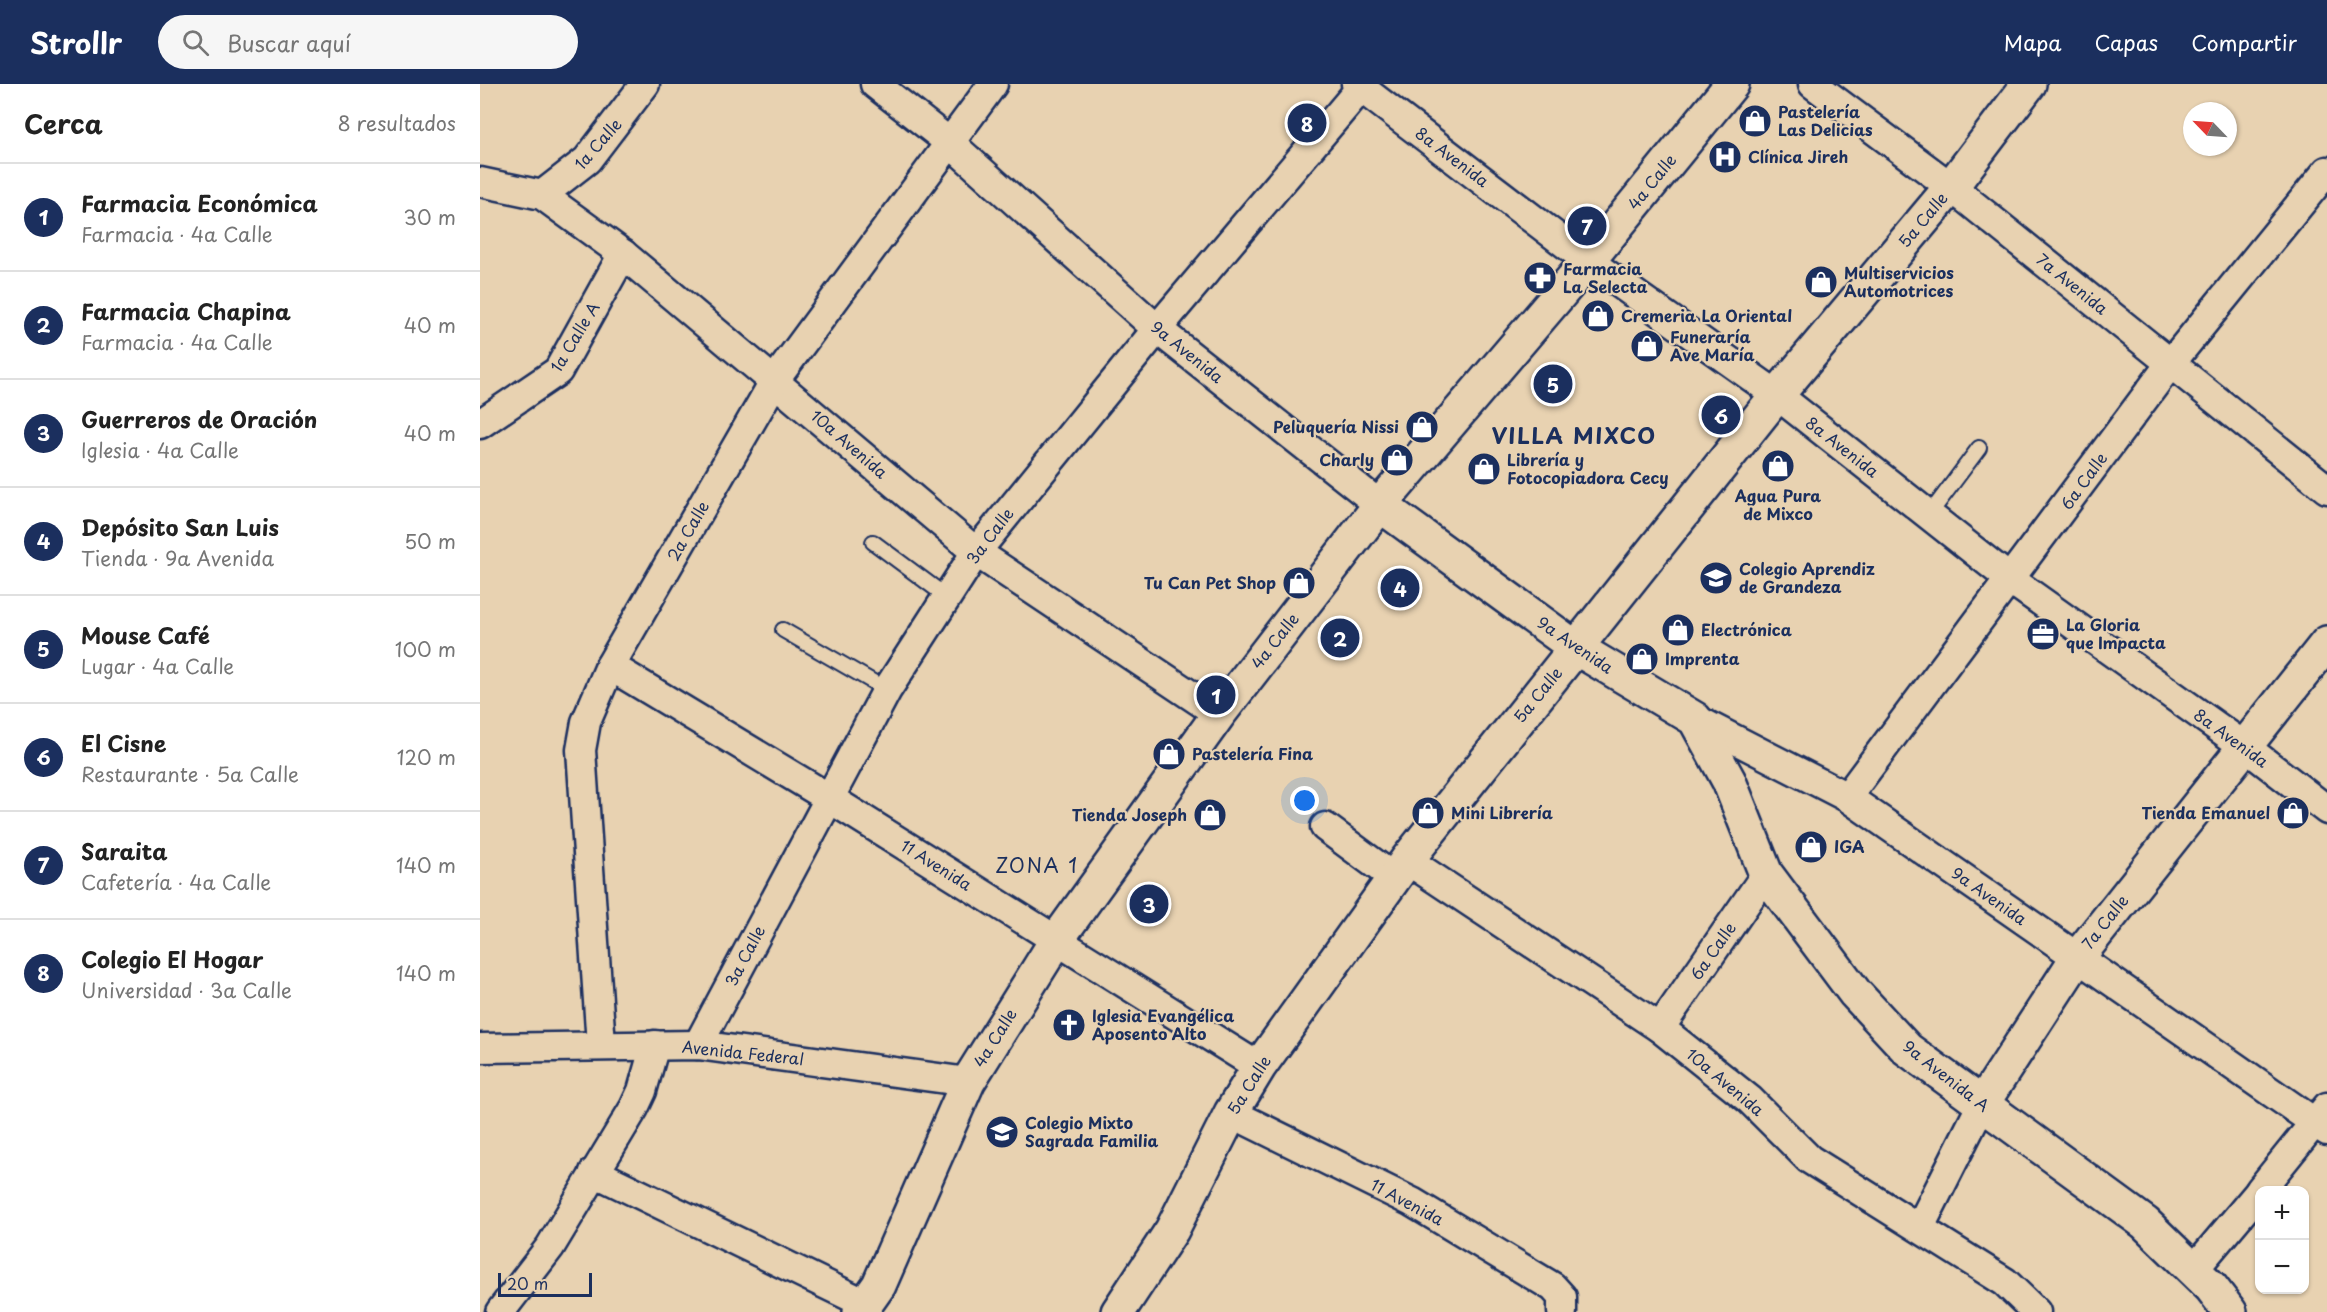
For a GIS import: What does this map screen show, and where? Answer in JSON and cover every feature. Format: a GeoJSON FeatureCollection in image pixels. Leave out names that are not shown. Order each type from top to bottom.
{"type":"FeatureCollection","features":[{"type":"Feature","properties":{"kind":"street","name":"1a Calle"},"geometry":{"type":"LineString","coordinates":[[542,195],[587,160],[645,84]]}},
{"type":"Feature","properties":{"kind":"street","name":"9a Avenida"},"geometry":{"type":"LineString","coordinates":[[875,84],[949,142],[1156,329],[1380,505],[1576,648],[1695,719],[1847,796],[2077,958],[2322,1120]]}},
{"type":"Feature","properties":{"kind":"street","name":"2a Calle"},"geometry":{"type":"LineString","coordinates":[[601,1045],[581,750],[586,722],[610,666],[775,380],[993,84]]}},
{"type":"Feature","properties":{"kind":"street","name":"4a Calle"},"geometry":{"type":"LineString","coordinates":[[863,1308],[879,1285],[968,1082],[1056,941],[1219,714],[1380,505],[1588,261],[1732,84]]}},
{"type":"Feature","properties":{"kind":"street","name":"7a Avenida"},"geometry":{"type":"LineString","coordinates":[[1813,84],[1951,187],[2327,489]]}},
{"type":"Feature","properties":{"kind":"street","name":"5a Calle"},"geometry":{"type":"LineString","coordinates":[[1118,1312],[1172,1230],[1231,1113],[1259,1067],[1401,869],[1777,395],[1951,187],[2029,84]]}},
{"type":"Feature","properties":{"kind":"street","name":"8a Avenida"},"geometry":{"type":"LineString","coordinates":[[1360,85],[1588,261],[1777,395],[2011,580],[2244,746],[2327,810]]}},
{"type":"Feature","properties":{"kind":"street","name":"3a Calle"},"geometry":{"type":"LineString","coordinates":[[698,1045],[887,690],[976,552],[1156,329],[1360,85]]}},
{"type":"Feature","properties":{"kind":"street","name":"6a Calle"},"geometry":{"type":"LineString","coordinates":[[1847,796],[2011,580],[2170,364],[2327,171]]}},
{"type":"Feature","properties":{"kind":"street","name":"10a Avenida"},"geometry":{"type":"LineString","coordinates":[[480,182],[542,195],[623,254],[976,552],[1219,714]]}},
{"type":"Feature","properties":{"kind":"street","name":"1a Calle A"},"geometry":{"type":"LineString","coordinates":[[480,423],[558,371],[623,254]]}},
{"type":"Feature","properties":{"kind":"street","name":"7a Calle"},"geometry":{"type":"LineString","coordinates":[[1920,1227],[1982,1104],[2077,958],[2327,643]]}},
{"type":"Feature","properties":{"kind":"street","name":"11 Avenida"},"geometry":{"type":"LineString","coordinates":[[610,666],[829,798],[1259,1067]]}},
{"type":"Feature","properties":{"kind":"street","name":"9a Avenida A"},"geometry":{"type":"LineString","coordinates":[[1695,719],[1729,781],[1767,874],[1820,949],[1862,1001],[1907,1048],[2145,1223],[2211,1287],[2230,1312]]}},
{"type":"Feature","properties":{"kind":"street","name":"10a Avenida"},"geometry":{"type":"LineString","coordinates":[[1325,827],[1401,869],[1660,1028],[1750,1101],[1809,1159],[2005,1282],[2036,1312]]}},
{"type":"Feature","properties":{"kind":"street","name":"6a Calle"},"geometry":{"type":"LineString","coordinates":[[1660,1028],[1767,874]]}},
{"type":"Feature","properties":{"kind":"street"},"geometry":{"type":"LineString","coordinates":[[500,1312],[550,1247],[642,1091],[655,1045]]}},
{"type":"Feature","properties":{"kind":"street","name":"Avenida Federal"},"geometry":{"type":"LineString","coordinates":[[480,1048],[698,1045],[968,1082]]}},
{"type":"Feature","properties":{"kind":"street","name":"11 Avenida"},"geometry":{"type":"LineString","coordinates":[[1231,1113],[1422,1208],[1553,1287],[1562,1297],[1562,1312]]}},
{"type":"Feature","properties":{"kind":"street"},"geometry":{"type":"LineString","coordinates":[[2264,1186],[2322,1120]]}},
{"type":"Feature","properties":{"kind":"street"},"geometry":{"type":"LineString","coordinates":[[594,1172],[863,1308]]}},
{"type":"Feature","properties":{"kind":"street"},"geometry":{"type":"LineString","coordinates":[[2200,1261],[2255,1197]]}},
{"type":"Feature","properties":{"kind":"lane"},"geometry":{"type":"LineString","coordinates":[[1929,515],[1979,448]]}},
{"type":"Feature","properties":{"kind":"lane"},"geometry":{"type":"LineString","coordinates":[[873,542],[947,597]]}},
{"type":"Feature","properties":{"kind":"lane"},"geometry":{"type":"LineString","coordinates":[[783,630],[887,690]]}},
{"type":"Feature","properties":{"kind":"place","name":"Pastelería Las Delicias"},"geometry":{"type":"Point","coordinates":[1755,121]}},
{"type":"Feature","properties":{"kind":"place","name":"Colegio El Hogar"},"geometry":{"type":"Point","coordinates":[1307,123]}},
{"type":"Feature","properties":{"kind":"place","name":"Clínica Jireh"},"geometry":{"type":"Point","coordinates":[1725,157]}},
{"type":"Feature","properties":{"kind":"place","name":"Saraita"},"geometry":{"type":"Point","coordinates":[1587,226]}},
{"type":"Feature","properties":{"kind":"place","name":"Farmacia La Selecta"},"geometry":{"type":"Point","coordinates":[1540,278]}},
{"type":"Feature","properties":{"kind":"place","name":"Multiservicios Automotrices"},"geometry":{"type":"Point","coordinates":[1821,282]}},
{"type":"Feature","properties":{"kind":"place","name":"Cremeria La Oriental"},"geometry":{"type":"Point","coordinates":[1598,316]}},
{"type":"Feature","properties":{"kind":"place","name":"Funeraría Ave María"},"geometry":{"type":"Point","coordinates":[1647,346]}},
{"type":"Feature","properties":{"kind":"place","name":"Mouse Café"},"geometry":{"type":"Point","coordinates":[1553,384]}},
{"type":"Feature","properties":{"kind":"place","name":"El Cisne"},"geometry":{"type":"Point","coordinates":[1721,415]}},
{"type":"Feature","properties":{"kind":"place","name":"Peluquería Nissi"},"geometry":{"type":"Point","coordinates":[1422,427]}},
{"type":"Feature","properties":{"kind":"place","name":"Charly"},"geometry":{"type":"Point","coordinates":[1397,460]}},
{"type":"Feature","properties":{"kind":"place","name":"Agua Pura de Mixco"},"geometry":{"type":"Point","coordinates":[1778,466]}},
{"type":"Feature","properties":{"kind":"place","name":"Librería y Fotocopiadora Cecy"},"geometry":{"type":"Point","coordinates":[1484,469]}},
{"type":"Feature","properties":{"kind":"place","name":"Colegio Aprendiz de Grandeza"},"geometry":{"type":"Point","coordinates":[1716,578]}},
{"type":"Feature","properties":{"kind":"place","name":"Tu Can Pet Shop"},"geometry":{"type":"Point","coordinates":[1299,583]}},
{"type":"Feature","properties":{"kind":"place","name":"Depósito San Luis"},"geometry":{"type":"Point","coordinates":[1400,588]}},
{"type":"Feature","properties":{"kind":"place","name":"Electrónica"},"geometry":{"type":"Point","coordinates":[1678,630]}},
{"type":"Feature","properties":{"kind":"place","name":"La Gloria que Impacta"},"geometry":{"type":"Point","coordinates":[2043,634]}},
{"type":"Feature","properties":{"kind":"place","name":"Farmacia Chapina"},"geometry":{"type":"Point","coordinates":[1340,638]}},
{"type":"Feature","properties":{"kind":"place","name":"Imprenta"},"geometry":{"type":"Point","coordinates":[1642,659]}},
{"type":"Feature","properties":{"kind":"place","name":"Farmacia Económica"},"geometry":{"type":"Point","coordinates":[1216,695]}},
{"type":"Feature","properties":{"kind":"place","name":"Pastelería Fina"},"geometry":{"type":"Point","coordinates":[1169,754]}},
{"type":"Feature","properties":{"kind":"place","name":"Mini Librería"},"geometry":{"type":"Point","coordinates":[1428,813]}},
{"type":"Feature","properties":{"kind":"place","name":"Tienda Emanuel"},"geometry":{"type":"Point","coordinates":[2293,813]}},
{"type":"Feature","properties":{"kind":"place","name":"Tienda Joseph"},"geometry":{"type":"Point","coordinates":[1210,815]}},
{"type":"Feature","properties":{"kind":"place","name":"IGA"},"geometry":{"type":"Point","coordinates":[1811,847]}},
{"type":"Feature","properties":{"kind":"place","name":"Guerreros de Oración"},"geometry":{"type":"Point","coordinates":[1149,904]}},
{"type":"Feature","properties":{"kind":"place","name":"Iglesia Evangélica Aposento Alto"},"geometry":{"type":"Point","coordinates":[1069,1025]}},
{"type":"Feature","properties":{"kind":"place","name":"Colegio Mixto Sagrada Familia"},"geometry":{"type":"Point","coordinates":[1002,1132]}},
{"type":"Feature","properties":{"kind":"district","name":"VILLA MIXCO"},"geometry":{"type":"Point","coordinates":[1574,436]}},
{"type":"Feature","properties":{"kind":"district","name":"ZONA 1"},"geometry":{"type":"Point","coordinates":[1037,866]}}]}
